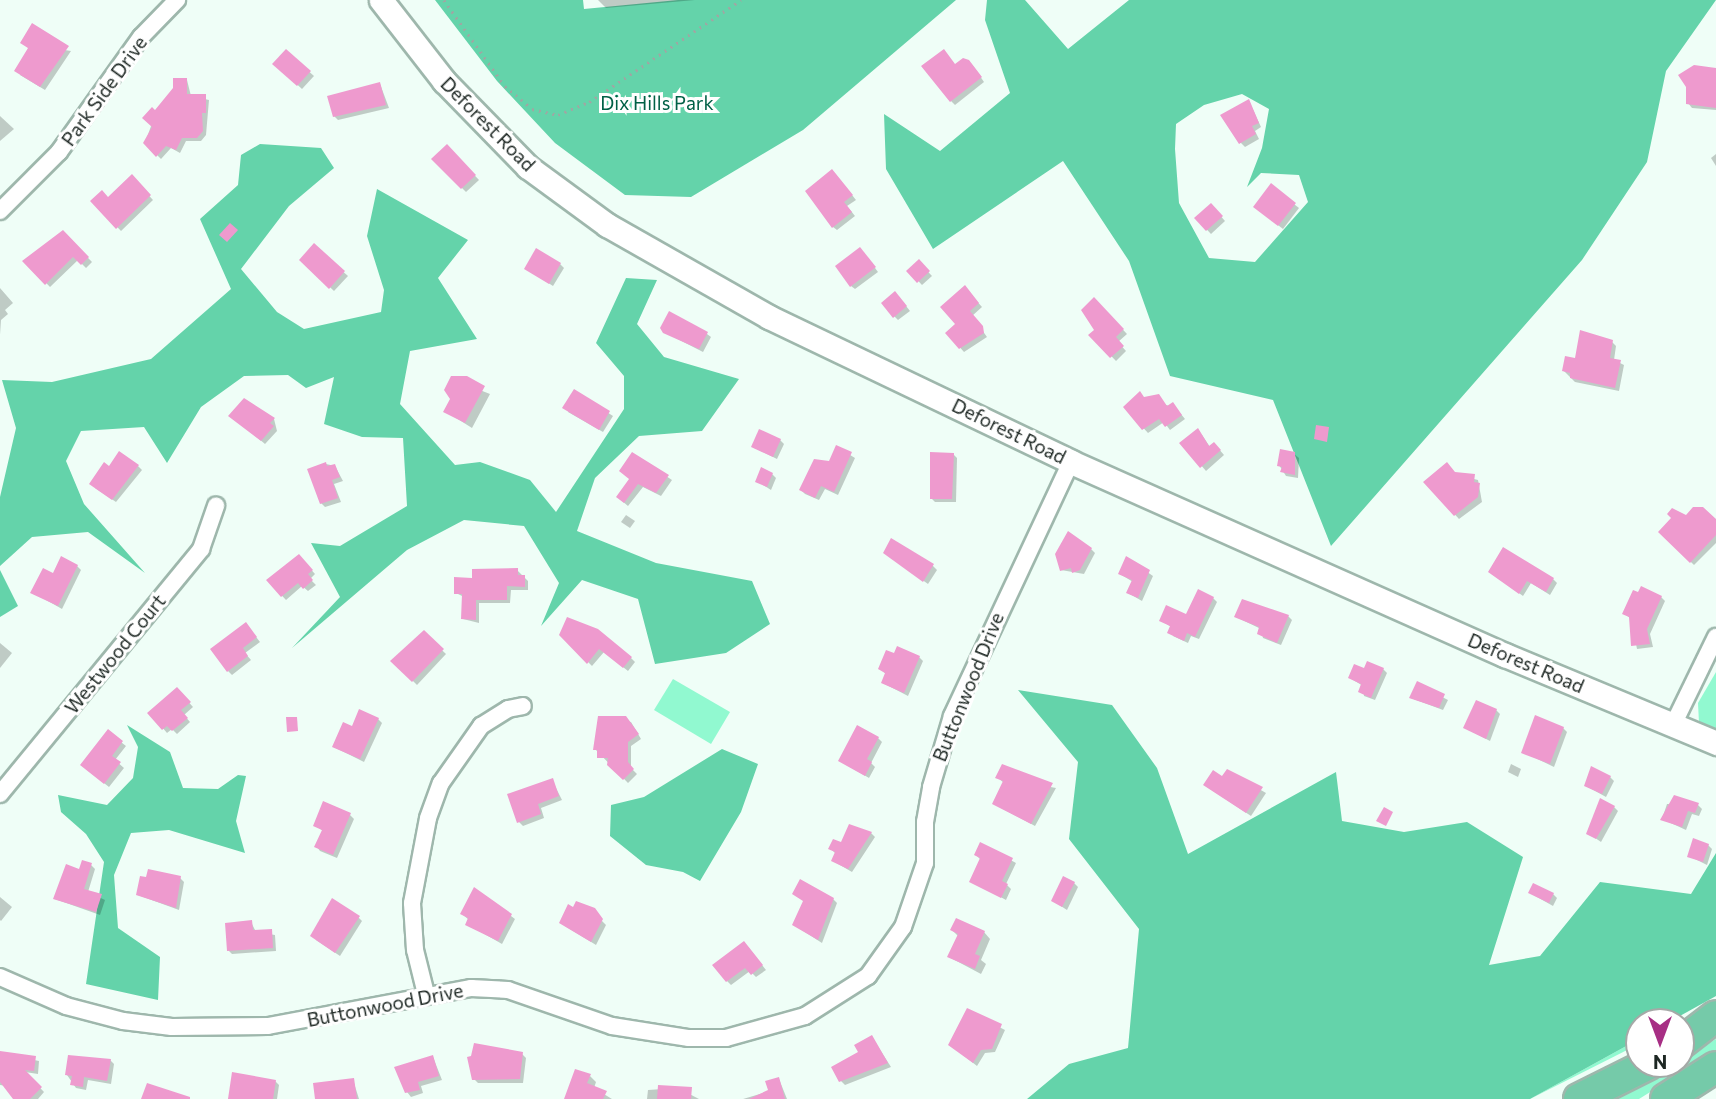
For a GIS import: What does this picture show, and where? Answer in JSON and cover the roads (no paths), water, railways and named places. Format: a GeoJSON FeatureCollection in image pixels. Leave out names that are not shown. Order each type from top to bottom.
{"type":"FeatureCollection","features":[{"type":"Feature","properties":{"kind":"highway"},"geometry":{"type":"LineString","coordinates":[[1695,1033],[1716,1016]]}},
{"type":"Feature","properties":{"kind":"highway"},"geometry":{"type":"LineString","coordinates":[[1695,1038],[1716,1028]]}},
{"type":"Feature","properties":{"kind":"highway"},"geometry":{"type":"LineString","coordinates":[[1666,1099],[1716,1066]]}},
{"type":"Feature","properties":{"kind":"highway"},"geometry":{"type":"LineString","coordinates":[[1579,1099],[1625,1076]]}},
{"type":"Feature","properties":{"kind":"street","name":"Park Side Drive"},"geometry":{"type":"LineString","coordinates":[[0,211],[91,114],[141,37],[177,0]]}},
{"type":"Feature","properties":{"kind":"street","name":"Deforest Road"},"geometry":{"type":"LineString","coordinates":[[382,0],[444,81],[528,167],[607,225],[769,317],[1071,462],[1505,655],[1716,743]]}},
{"type":"Feature","properties":{"kind":"street","name":"Buttonwood Drive"},"geometry":{"type":"LineString","coordinates":[[0,977],[66,1006],[123,1021],[172,1027],[268,1026],[426,994],[508,990],[649,1035],[726,1038],[805,1016],[868,976],[888,953],[915,899],[925,863],[925,822],[931,788],[952,716],[1071,462]]}},
{"type":"Feature","properties":{"kind":"street","name":"Westwood Court"},"geometry":{"type":"LineString","coordinates":[[0,794],[201,549],[216,506]]}},
{"type":"Feature","properties":{"kind":"street"},"geometry":{"type":"LineString","coordinates":[[1673,725],[1716,637]]}},
{"type":"Feature","properties":{"kind":"street"},"geometry":{"type":"LineString","coordinates":[[426,994],[415,950],[412,903],[428,818],[441,783],[481,726],[508,709],[523,706]]}},
{"type":"Feature","properties":{"kind":"park label","name":"Dix Hills Park"},"geometry":{"type":"Point","coordinates":[657,103]}}]}
